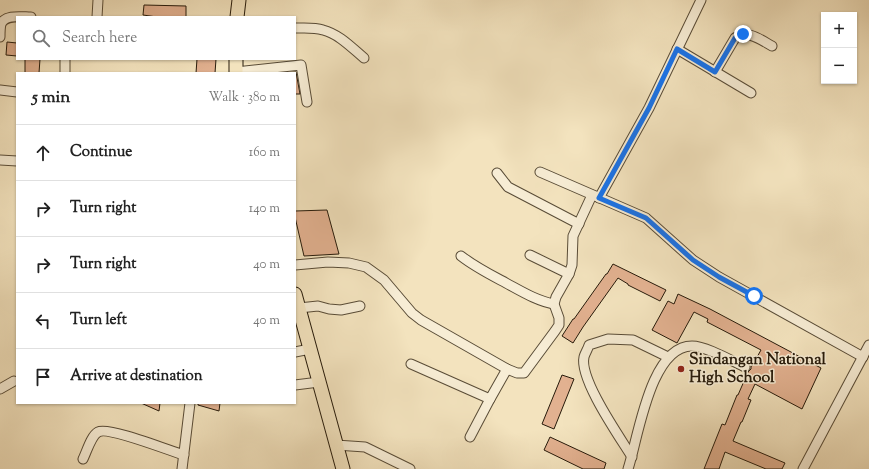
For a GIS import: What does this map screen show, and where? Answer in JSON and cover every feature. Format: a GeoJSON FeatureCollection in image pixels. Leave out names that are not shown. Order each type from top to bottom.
{"type":"FeatureCollection","features":[{"type":"Feature","properties":{"kind":"highway"},"geometry":{"type":"LineString","coordinates":[[237,16],[238,0]]}},
{"type":"Feature","properties":{"kind":"highway"},"geometry":{"type":"LineString","coordinates":[[296,298],[343,469]]}},
{"type":"Feature","properties":{"kind":"street"},"geometry":{"type":"LineString","coordinates":[[97,16],[98,0]]}},
{"type":"Feature","properties":{"kind":"street"},"geometry":{"type":"LineString","coordinates":[[296,265],[328,262],[349,263],[366,267],[384,280],[412,313],[421,320],[507,369],[517,373],[524,373],[559,325],[559,318],[554,304],[559,290],[569,274],[572,265],[573,236],[649,108],[700,0]]}},
{"type":"Feature","properties":{"kind":"street"},"geometry":{"type":"LineString","coordinates":[[0,37],[1,23],[5,19],[16,17]]}},
{"type":"Feature","properties":{"kind":"street"},"geometry":{"type":"LineString","coordinates":[[296,28],[322,29],[329,32],[346,43],[364,58]]}},
{"type":"Feature","properties":{"kind":"street"},"geometry":{"type":"LineString","coordinates":[[715,72],[735,38],[739,35],[743,34],[753,36],[772,46]]}},
{"type":"Feature","properties":{"kind":"street"},"geometry":{"type":"LineString","coordinates":[[677,49],[750,93]]}},
{"type":"Feature","properties":{"kind":"street"},"geometry":{"type":"LineString","coordinates":[[65,60],[65,72]]}},
{"type":"Feature","properties":{"kind":"street"},"geometry":{"type":"LineString","coordinates":[[236,68],[301,65],[306,102]]}},
{"type":"Feature","properties":{"kind":"street"},"geometry":{"type":"LineString","coordinates":[[0,90],[16,92]]}},
{"type":"Feature","properties":{"kind":"street"},"geometry":{"type":"LineString","coordinates":[[0,160],[16,161]]}},
{"type":"Feature","properties":{"kind":"street"},"geometry":{"type":"LineString","coordinates":[[540,172],[646,218],[693,260],[719,277],[863,357]]}},
{"type":"Feature","properties":{"kind":"street"},"geometry":{"type":"LineString","coordinates":[[497,173],[508,187],[579,224]]}},
{"type":"Feature","properties":{"kind":"street"},"geometry":{"type":"LineString","coordinates":[[530,255],[569,274]]}},
{"type":"Feature","properties":{"kind":"street"},"geometry":{"type":"LineString","coordinates":[[461,256],[473,266],[521,291],[544,302],[554,304]]}},
{"type":"Feature","properties":{"kind":"street"},"geometry":{"type":"LineString","coordinates":[[299,308],[318,306],[341,310],[360,306]]}},
{"type":"Feature","properties":{"kind":"street"},"geometry":{"type":"LineString","coordinates":[[632,457],[589,386],[584,372],[584,357],[589,345],[608,339],[633,340],[668,357]]}},
{"type":"Feature","properties":{"kind":"street"},"geometry":{"type":"LineString","coordinates":[[628,469],[647,398],[655,379],[668,357],[684,347],[693,346],[702,348],[745,367]]}},
{"type":"Feature","properties":{"kind":"street"},"geometry":{"type":"LineString","coordinates":[[803,469],[869,346]]}},
{"type":"Feature","properties":{"kind":"street"},"geometry":{"type":"LineString","coordinates":[[296,352],[310,349]]}},
{"type":"Feature","properties":{"kind":"street"},"geometry":{"type":"LineString","coordinates":[[411,364],[490,399]]}},
{"type":"Feature","properties":{"kind":"street"},"geometry":{"type":"LineString","coordinates":[[470,437],[507,369]]}},
{"type":"Feature","properties":{"kind":"street"},"geometry":{"type":"LineString","coordinates":[[0,389],[14,381]]}},
{"type":"Feature","properties":{"kind":"street"},"geometry":{"type":"LineString","coordinates":[[296,385],[319,382]]}},
{"type":"Feature","properties":{"kind":"street"},"geometry":{"type":"LineString","coordinates":[[182,469],[190,404]]}},
{"type":"Feature","properties":{"kind":"street"},"geometry":{"type":"LineString","coordinates":[[83,459],[94,436],[101,430],[121,434],[184,455]]}},
{"type":"Feature","properties":{"kind":"street"},"geometry":{"type":"LineString","coordinates":[[336,445],[365,447],[410,469]]}},
{"type":"Feature","properties":{"kind":"building"},"geometry":{"type":"Polygon","coordinates":[[[144,5],[186,6],[186,16],[143,15],[144,5]]]}},
{"type":"Feature","properties":{"kind":"building"},"geometry":{"type":"Polygon","coordinates":[[[7,42],[16,43],[16,56],[6,55],[7,42]]]}},
{"type":"Feature","properties":{"kind":"building"},"geometry":{"type":"Polygon","coordinates":[[[25,60],[40,60],[39,72],[25,72],[25,60]]]}},
{"type":"Feature","properties":{"kind":"building"},"geometry":{"type":"Polygon","coordinates":[[[197,60],[216,60],[215,72],[196,72],[197,60]]]}},
{"type":"Feature","properties":{"kind":"building"},"geometry":{"type":"Polygon","coordinates":[[[296,72],[300,94],[296,94],[296,72]]]}},
{"type":"Feature","properties":{"kind":"building"},"geometry":{"type":"Polygon","coordinates":[[[327,210],[339,254],[304,256],[296,221],[296,211],[327,210]]]}},
{"type":"Feature","properties":{"kind":"building"},"geometry":{"type":"Polygon","coordinates":[[[613,264],[666,290],[660,301],[628,285],[618,278],[573,343],[562,336],[613,264]]]}},
{"type":"Feature","properties":{"kind":"building"},"geometry":{"type":"Polygon","coordinates":[[[678,294],[710,309],[821,368],[802,409],[755,384],[748,399],[751,400],[733,441],[785,463],[782,469],[766,469],[725,452],[719,469],[704,469],[722,424],[725,425],[748,372],[761,350],[707,322],[708,319],[694,312],[677,343],[652,330],[668,301],[674,304],[678,294]]]}},
{"type":"Feature","properties":{"kind":"building"},"geometry":{"type":"Polygon","coordinates":[[[562,375],[574,379],[554,429],[542,424],[562,375]]]}},
{"type":"Feature","properties":{"kind":"building"},"geometry":{"type":"Polygon","coordinates":[[[143,404],[160,404],[159,411],[143,404]]]}},
{"type":"Feature","properties":{"kind":"building"},"geometry":{"type":"Polygon","coordinates":[[[198,404],[220,404],[219,411],[198,404]]]}},
{"type":"Feature","properties":{"kind":"building"},"geometry":{"type":"Polygon","coordinates":[[[550,437],[606,463],[604,469],[583,469],[544,450],[550,437]]]}},
{"type":"Feature","properties":{"kind":"place","name":"Sindangan National High School"},"geometry":{"type":"Point","coordinates":[681,369]}},
{"type":"Feature","properties":{"kind":"route"},"geometry":{"type":"LineString","coordinates":[[743,34],[735,38],[715,72],[677,49],[649,108],[599,198],[646,218],[693,260],[719,277],[754,296]]}}]}
